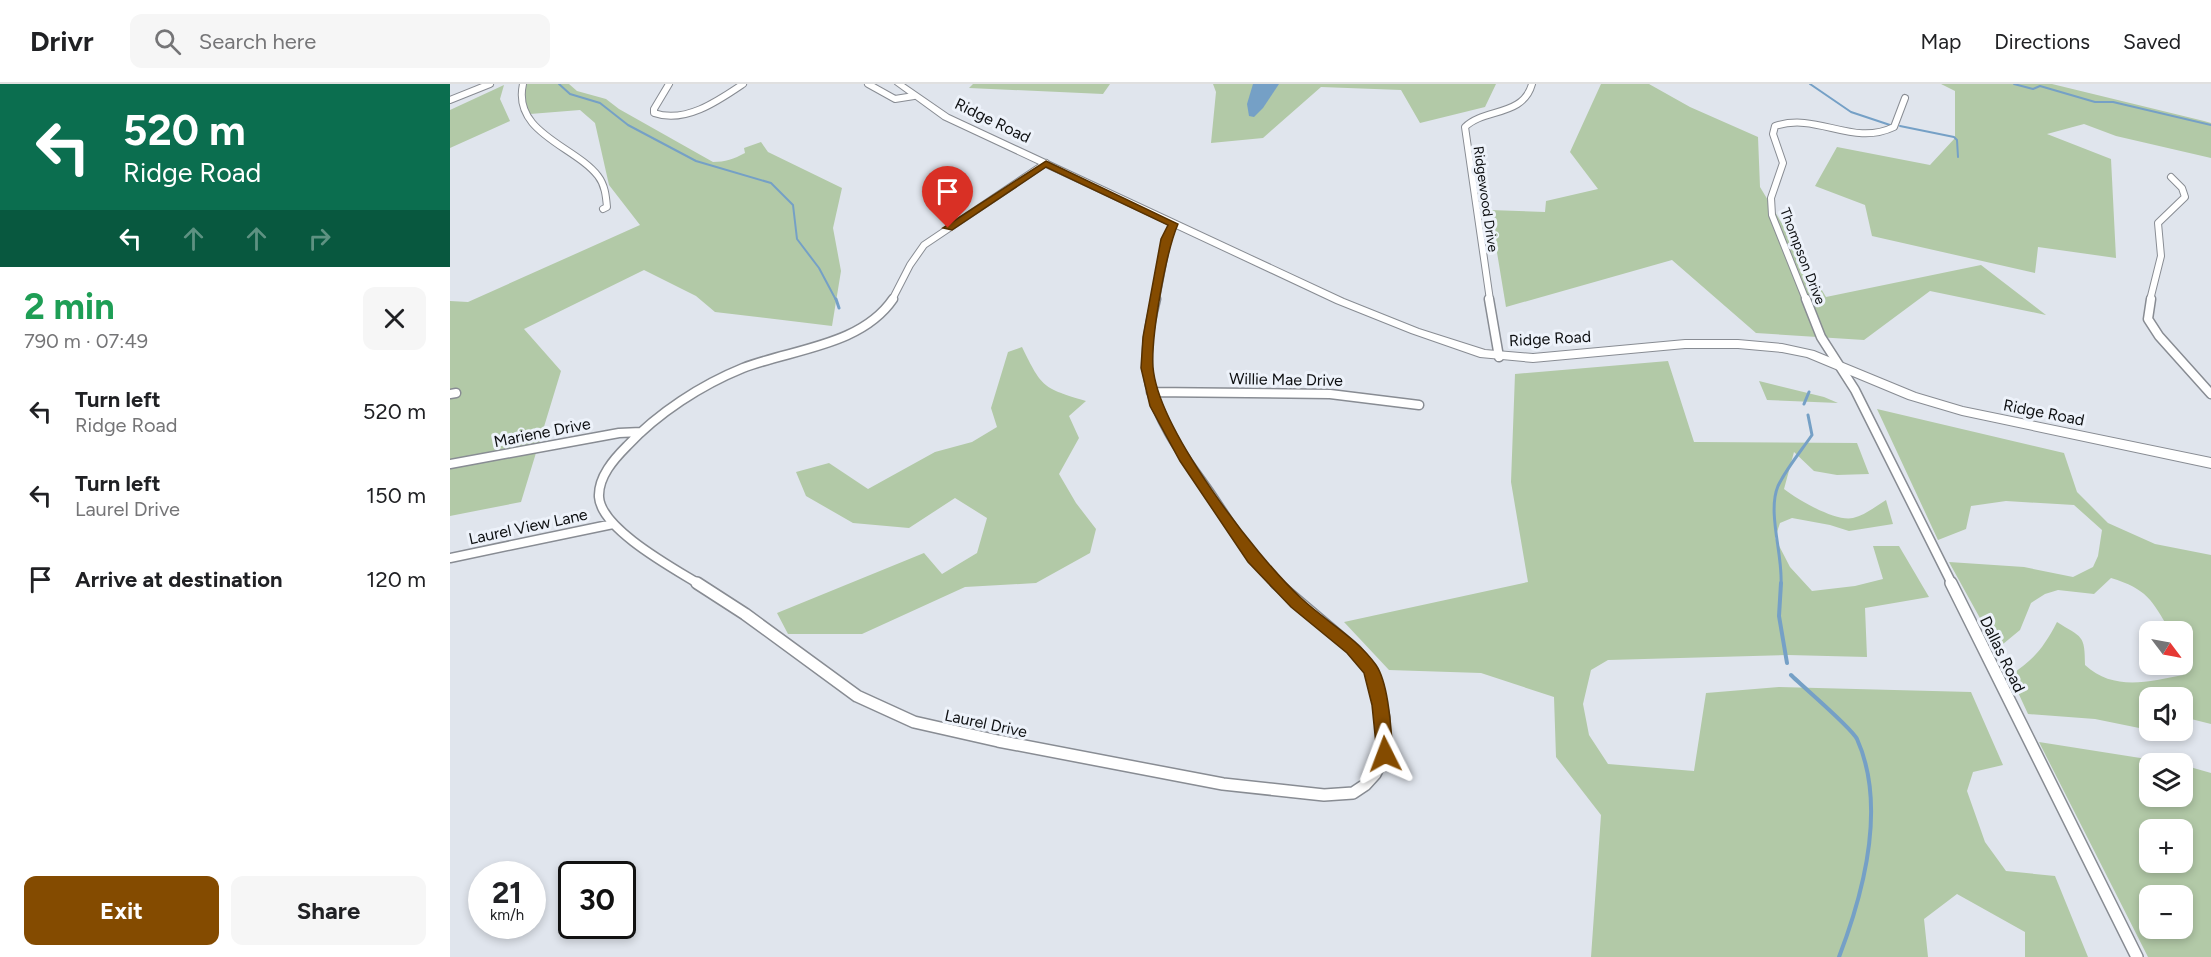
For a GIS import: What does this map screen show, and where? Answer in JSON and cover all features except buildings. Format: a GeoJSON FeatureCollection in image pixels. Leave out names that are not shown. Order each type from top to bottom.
{"type":"FeatureCollection","features":[{"type":"Feature","properties":{"kind":"street"},"geometry":{"type":"LineString","coordinates":[[450,100],[490,84]]}},
{"type":"Feature","properties":{"kind":"street"},"geometry":{"type":"LineString","coordinates":[[523,84],[520,96],[525,112],[556,145],[585,162],[598,175],[607,194],[607,207],[603,209]]}},
{"type":"Feature","properties":{"kind":"street"},"geometry":{"type":"LineString","coordinates":[[667,84],[654,113],[659,116],[672,117],[723,98],[743,84]]}},
{"type":"Feature","properties":{"kind":"street"},"geometry":{"type":"LineString","coordinates":[[868,84],[894,100],[905,100],[914,96]]}},
{"type":"Feature","properties":{"kind":"street","name":"Ridge Road"},"geometry":{"type":"LineString","coordinates":[[899,84],[946,117],[1173,224],[1374,315],[1458,346],[1499,357],[1547,358],[1660,346],[1738,344],[1796,351],[1840,366],[1912,396],[1962,411],[2211,463]]}},
{"type":"Feature","properties":{"kind":"street","name":"Ridgewood Drive"},"geometry":{"type":"LineString","coordinates":[[1499,357],[1465,127],[1472,121],[1522,101],[1530,93],[1532,84]]}},
{"type":"Feature","properties":{"kind":"street","name":"Thompson Drive"},"geometry":{"type":"LineString","coordinates":[[1840,366],[1821,337],[1772,215],[1771,198],[1783,163],[1772,131],[1775,126],[1789,122],[1814,124],[1857,134],[1886,132],[1894,127],[1905,98]]}},
{"type":"Feature","properties":{"kind":"street","name":"Laurel Drive"},"geometry":{"type":"LineString","coordinates":[[1046,164],[924,245],[914,258],[894,300],[877,318],[838,338],[732,373],[706,387],[640,432],[618,452],[602,478],[598,496],[600,504],[613,524],[749,616],[784,644],[863,699],[905,719],[1006,743],[1215,784],[1331,795],[1349,794],[1358,791],[1374,775],[1385,754],[1380,705],[1371,670],[1353,649],[1297,603],[1253,558],[1169,433],[1151,392],[1147,368],[1149,337],[1167,239],[1173,224]]}},
{"type":"Feature","properties":{"kind":"street"},"geometry":{"type":"LineString","coordinates":[[2170,177],[2182,188],[2185,197],[2158,222],[2161,256],[2151,295],[2148,319],[2159,336],[2211,394]]}},
{"type":"Feature","properties":{"kind":"street","name":"Dallas Road"},"geometry":{"type":"LineString","coordinates":[[1840,366],[1855,390],[2137,957]]}},
{"type":"Feature","properties":{"kind":"street","name":"Willie Mae Drive"},"geometry":{"type":"LineString","coordinates":[[1151,392],[1330,394],[1419,405]]}},
{"type":"Feature","properties":{"kind":"street","name":"Mariene Drive"},"geometry":{"type":"LineString","coordinates":[[450,464],[619,433],[640,432]]}},
{"type":"Feature","properties":{"kind":"street","name":"Laurel View Lane"},"geometry":{"type":"LineString","coordinates":[[450,558],[613,524]]}},
{"type":"Feature","properties":{"kind":"green space"},"geometry":{"type":"Polygon","coordinates":[[[527,84],[569,84],[577,91],[606,99],[619,109],[713,162],[737,157],[745,153],[744,148],[761,142],[768,152],[842,188],[833,228],[841,271],[832,326],[715,312],[696,296],[644,270],[524,329],[561,371],[521,502],[450,516],[450,301],[468,302],[640,225],[609,185],[595,123],[580,110],[530,114],[525,95],[527,84]]]}},
{"type":"Feature","properties":{"kind":"green space"},"geometry":{"type":"Polygon","coordinates":[[[973,84],[1110,84],[1103,94],[969,88],[973,84]]]}},
{"type":"Feature","properties":{"kind":"green space"},"geometry":{"type":"Polygon","coordinates":[[[1213,84],[1496,84],[1485,107],[1420,123],[1401,90],[1321,87],[1263,138],[1211,143],[1216,92],[1213,84]]]}},
{"type":"Feature","properties":{"kind":"green space"},"geometry":{"type":"Polygon","coordinates":[[[1601,84],[1649,84],[1690,107],[1758,137],[1760,187],[1826,297],[1981,265],[2046,315],[1930,291],[1864,340],[1756,333],[1672,260],[1506,307],[1490,210],[1545,212],[1546,201],[1598,189],[1570,152],[1601,84]]]}},
{"type":"Feature","properties":{"kind":"green space"},"geometry":{"type":"Polygon","coordinates":[[[1941,84],[2052,84],[2204,121],[2211,123],[2211,158],[2116,136],[2084,124],[2047,134],[2111,159],[2116,258],[2038,247],[2035,273],[1872,236],[1865,205],[1815,186],[1837,147],[1930,165],[1955,138],[1955,91],[1941,84]]]}},
{"type":"Feature","properties":{"kind":"green space"},"geometry":{"type":"Polygon","coordinates":[[[504,85],[500,99],[510,121],[450,148],[450,110],[504,85]]]}},
{"type":"Feature","properties":{"kind":"green space"},"geometry":{"type":"Polygon","coordinates":[[[1022,347],[1034,371],[1045,384],[1061,393],[1086,401],[1069,416],[1079,438],[1059,474],[1076,503],[1096,529],[1090,553],[1036,583],[965,587],[862,634],[788,634],[777,613],[924,553],[942,574],[977,553],[987,518],[955,498],[909,528],[853,523],[806,496],[796,472],[829,463],[868,489],[935,452],[972,442],[997,427],[991,408],[1008,352],[1022,347]]]}},
{"type":"Feature","properties":{"kind":"green space"},"geometry":{"type":"Polygon","coordinates":[[[1668,361],[1694,442],[1857,443],[1869,474],[1837,475],[1814,471],[1794,452],[1784,489],[1817,509],[1846,518],[1862,515],[1886,500],[1893,524],[1849,531],[1792,518],[1780,523],[1775,538],[1790,567],[1812,591],[1855,586],[1883,579],[1873,546],[1899,546],[1929,597],[1865,608],[1867,657],[1788,655],[1608,660],[1591,670],[1583,704],[1589,735],[1608,764],[1694,771],[1706,693],[1779,687],[1971,692],[2003,765],[1973,772],[1967,791],[1985,842],[2006,871],[2055,876],[2088,957],[2025,957],[2025,932],[1957,894],[1924,919],[1928,957],[1591,957],[1601,815],[1556,757],[1554,697],[1481,673],[1389,670],[1344,622],[1528,582],[1511,482],[1515,374],[1668,361]]]}},
{"type":"Feature","properties":{"kind":"green space"},"geometry":{"type":"Polygon","coordinates":[[[1759,381],[1824,397],[1838,403],[1767,400],[1759,381]]]}},
{"type":"Feature","properties":{"kind":"green space"},"geometry":{"type":"Polygon","coordinates":[[[1877,409],[2064,453],[2077,492],[2108,523],[2155,544],[2211,555],[2211,724],[2193,720],[2193,687],[2139,687],[2139,728],[2095,719],[2028,714],[2010,675],[2038,652],[2057,622],[2077,634],[2083,642],[2085,665],[2107,679],[2144,682],[2193,675],[2193,621],[2164,621],[2141,591],[2111,578],[2094,594],[2058,590],[2045,594],[2031,603],[2020,630],[1997,649],[1949,562],[2024,567],[2073,577],[2093,567],[2098,556],[2102,530],[2074,505],[2006,501],[1971,506],[1966,529],[1938,540],[1877,409]]]}},
{"type":"Feature","properties":{"kind":"green space"},"geometry":{"type":"Polygon","coordinates":[[[2039,742],[2139,758],[2139,807],[2193,807],[2193,768],[2211,773],[2211,957],[2148,957],[2039,742]]]}},
{"type":"Feature","properties":{"kind":"water"},"geometry":{"type":"Polygon","coordinates":[[[1253,84],[1279,84],[1254,117],[1249,116],[1247,104],[1253,84]]]}},
{"type":"Feature","properties":{"kind":"waterway"},"geometry":{"type":"LineString","coordinates":[[559,84],[570,94],[600,103],[628,125],[696,161],[771,183],[793,205],[797,239],[819,268],[836,300]]}},
{"type":"Feature","properties":{"kind":"waterway"},"geometry":{"type":"LineString","coordinates":[[1810,84],[1851,112],[1890,125]]}},
{"type":"Feature","properties":{"kind":"waterway"},"geometry":{"type":"LineString","coordinates":[[2014,84],[2033,89],[2040,86],[2095,102],[2113,102],[2211,125]]}},
{"type":"Feature","properties":{"kind":"waterway"},"geometry":{"type":"LineString","coordinates":[[1900,126],[1954,137],[1957,140],[1958,157]]}},
{"type":"Feature","properties":{"kind":"waterway"},"geometry":{"type":"LineString","coordinates":[[836,299],[839,308]]}},
{"type":"Feature","properties":{"kind":"waterway"},"geometry":{"type":"LineString","coordinates":[[1804,404],[1809,392]]}},
{"type":"Feature","properties":{"kind":"waterway"},"geometry":{"type":"LineString","coordinates":[[1781,583],[1774,508],[1775,496],[1785,473],[1812,435],[1808,415]]}},
{"type":"Feature","properties":{"kind":"waterway"},"geometry":{"type":"LineString","coordinates":[[1781,583],[1779,616],[1787,663]]}},
{"type":"Feature","properties":{"kind":"waterway"},"geometry":{"type":"LineString","coordinates":[[1791,675],[1853,733],[1866,765],[1870,792],[1869,849],[1857,905],[1839,957]]}},
{"type":"Feature","properties":{"kind":"route"},"geometry":{"type":"LineString","coordinates":[[948,228],[1046,164],[1173,224],[1167,239],[1153,310],[1147,357],[1151,392],[1156,406],[1169,433],[1253,558],[1297,603],[1353,649],[1371,670],[1377,687],[1385,734],[1385,754]]}}]}
